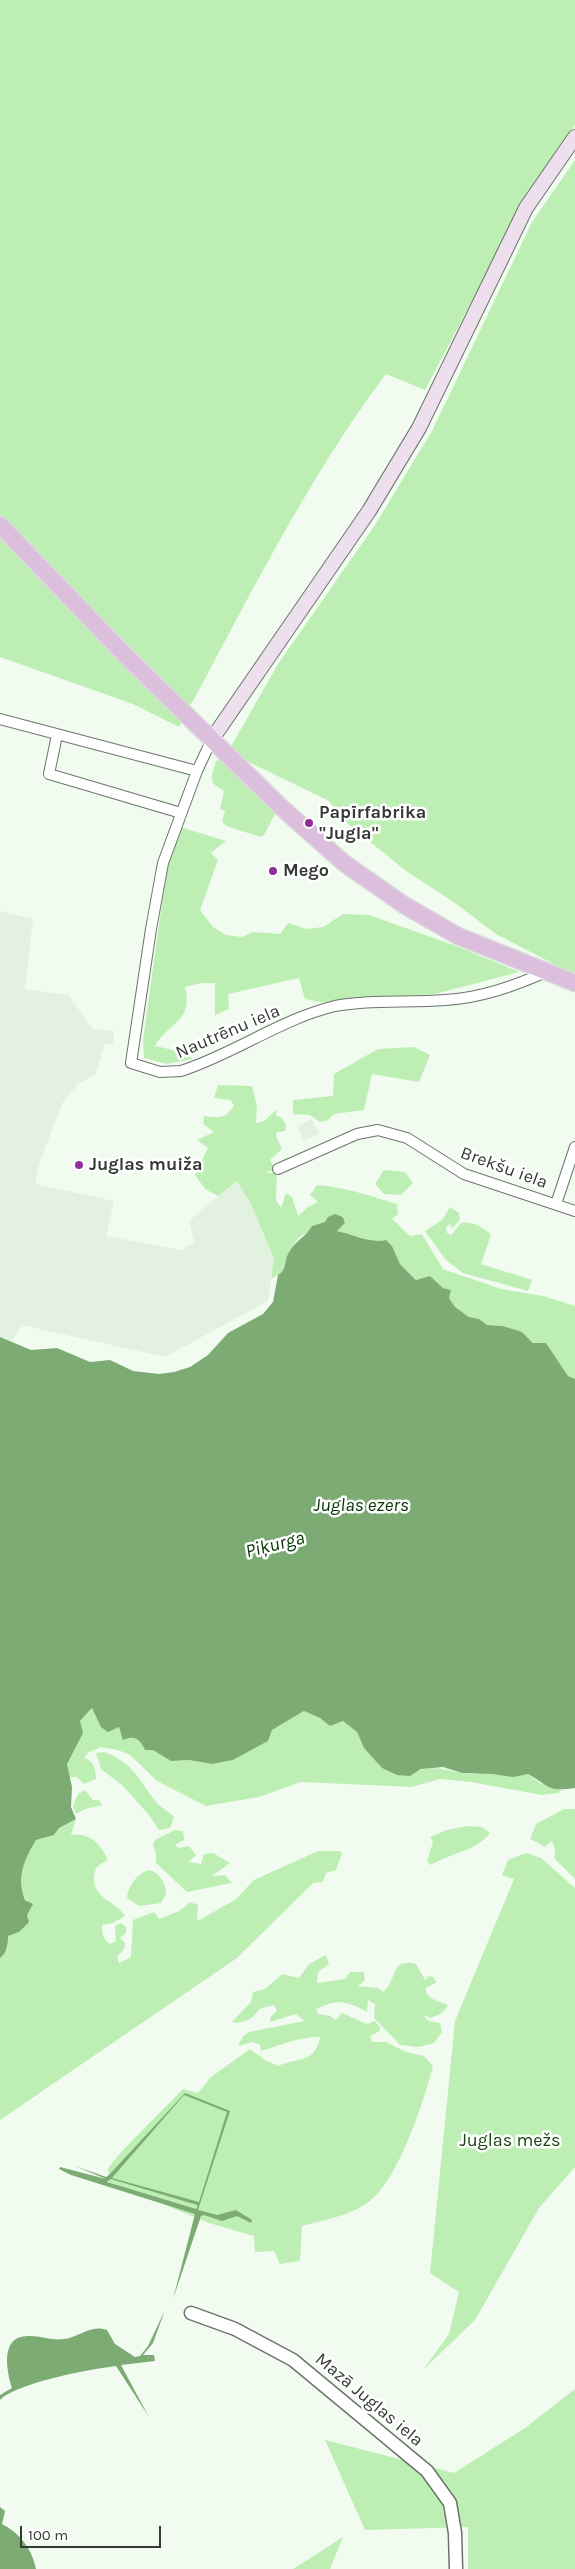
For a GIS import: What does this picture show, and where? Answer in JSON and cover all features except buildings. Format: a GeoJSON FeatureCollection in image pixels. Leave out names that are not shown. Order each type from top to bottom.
{"type":"FeatureCollection","features":[{"type":"Feature","properties":{"kind":"main road"},"geometry":{"type":"LineString","coordinates":[[212,739],[369,511],[419,428],[526,208],[575,137]]}},
{"type":"Feature","properties":{"kind":"main road"},"geometry":{"type":"LineString","coordinates":[[1,528],[125,654],[281,807],[330,851],[397,900],[458,936],[575,983]]}},
{"type":"Feature","properties":{"kind":"street"},"geometry":{"type":"LineString","coordinates":[[0,719],[197,771]]}},
{"type":"Feature","properties":{"kind":"street"},"geometry":{"type":"LineString","coordinates":[[57,735],[49,774],[181,813]]}},
{"type":"Feature","properties":{"kind":"street","name":"Nautrēnu iela"},"geometry":{"type":"LineString","coordinates":[[212,739],[197,771],[171,839],[160,880],[131,1063],[160,1072],[182,1071],[320,1010],[348,1004],[446,1000],[483,995],[512,987],[546,972]]}},
{"type":"Feature","properties":{"kind":"street","name":"Brekšu iela"},"geometry":{"type":"LineString","coordinates":[[278,1169],[356,1134],[378,1130],[407,1138],[464,1174],[575,1210]]}},
{"type":"Feature","properties":{"kind":"street","name":"Brekšu iela"},"geometry":{"type":"LineString","coordinates":[[556,1204],[575,1147]]}},
{"type":"Feature","properties":{"kind":"street","name":"Mazā Juglas iela"},"geometry":{"type":"LineString","coordinates":[[192,2313],[235,2329],[293,2360],[427,2471],[450,2503],[455,2533],[456,2569]]}},
{"type":"Feature","properties":{"kind":"shaded area"},"geometry":{"type":"Polygon","coordinates":[[[0,911],[33,919],[25,989],[68,995],[93,1029],[114,1031],[113,1044],[105,1043],[96,1074],[78,1084],[63,1102],[39,1164],[35,1184],[114,1201],[106,1236],[182,1250],[194,1242],[189,1221],[237,1180],[251,1204],[274,1259],[268,1301],[165,1357],[22,1325],[12,1341],[0,1337],[0,911]]]}},
{"type":"Feature","properties":{"kind":"shaded area"},"geometry":{"type":"Polygon","coordinates":[[[312,1119],[319,1134],[304,1141],[297,1126],[312,1119]]]}},
{"type":"Feature","properties":{"kind":"green space"},"geometry":{"type":"Polygon","coordinates":[[[0,0],[575,0],[575,125],[527,196],[425,390],[386,374],[328,458],[251,592],[179,727],[133,704],[0,657],[0,0]]]}},
{"type":"Feature","properties":{"kind":"green space"},"geometry":{"type":"Polygon","coordinates":[[[575,160],[575,975],[496,934],[455,903],[406,871],[348,824],[329,801],[228,752],[278,664],[375,525],[432,431],[532,222],[575,160]]]}},
{"type":"Feature","properties":{"kind":"green space"},"geometry":{"type":"Polygon","coordinates":[[[219,760],[227,763],[271,807],[275,814],[264,835],[261,837],[226,826],[222,822],[225,811],[220,809],[224,791],[215,785],[212,779],[216,761],[219,760]]]}},
{"type":"Feature","properties":{"kind":"green space"},"geometry":{"type":"Polygon","coordinates":[[[180,827],[226,841],[211,853],[218,860],[200,910],[213,927],[226,935],[242,937],[253,932],[280,934],[288,923],[307,929],[323,927],[343,914],[369,915],[459,947],[519,972],[435,994],[321,1002],[305,999],[299,978],[228,994],[229,1009],[215,1015],[215,983],[201,983],[185,987],[187,999],[183,1015],[160,1038],[155,1046],[187,1053],[192,1059],[167,1064],[144,1058],[143,1040],[166,874],[180,827]]]}},
{"type":"Feature","properties":{"kind":"green space"},"geometry":{"type":"Polygon","coordinates":[[[414,1047],[430,1055],[419,1082],[372,1074],[364,1110],[334,1114],[328,1120],[320,1122],[310,1115],[293,1114],[293,1100],[333,1096],[334,1074],[378,1049],[414,1047]]]}},
{"type":"Feature","properties":{"kind":"green space"},"geometry":{"type":"Polygon","coordinates":[[[218,1085],[252,1086],[257,1106],[256,1123],[264,1121],[277,1109],[276,1116],[281,1117],[286,1125],[285,1131],[277,1132],[276,1136],[282,1149],[270,1160],[275,1169],[265,1173],[277,1173],[276,1200],[281,1208],[286,1193],[292,1197],[298,1216],[308,1207],[318,1202],[310,1195],[317,1185],[347,1190],[397,1204],[398,1214],[392,1219],[410,1236],[422,1234],[443,1269],[501,1289],[543,1296],[575,1306],[575,1379],[568,1376],[546,1343],[533,1343],[522,1332],[503,1326],[487,1325],[479,1319],[469,1317],[455,1307],[449,1298],[450,1290],[443,1288],[430,1276],[417,1280],[400,1264],[392,1246],[337,1231],[345,1223],[343,1216],[332,1215],[325,1222],[312,1226],[292,1247],[284,1271],[271,1279],[274,1259],[251,1204],[237,1181],[218,1196],[205,1189],[195,1175],[208,1148],[197,1140],[214,1132],[203,1124],[204,1116],[225,1115],[234,1105],[230,1100],[214,1098],[218,1085]]]}},
{"type":"Feature","properties":{"kind":"green space"},"geometry":{"type":"Polygon","coordinates":[[[384,1170],[405,1172],[413,1183],[401,1195],[384,1194],[375,1184],[384,1170]]]}},
{"type":"Feature","properties":{"kind":"green space"},"geometry":{"type":"Polygon","coordinates":[[[450,1207],[459,1213],[460,1220],[452,1228],[450,1224],[446,1227],[447,1233],[451,1235],[461,1223],[477,1225],[484,1229],[491,1235],[481,1264],[532,1280],[528,1291],[463,1273],[445,1259],[425,1231],[442,1220],[450,1207]]]}},
{"type":"Feature","properties":{"kind":"green space"},"geometry":{"type":"Polygon","coordinates":[[[93,1708],[130,1737],[136,1738],[171,1761],[189,1760],[212,1764],[233,1760],[268,1741],[272,1730],[304,1711],[320,1718],[330,1726],[343,1721],[357,1732],[364,1748],[382,1768],[410,1776],[423,1769],[430,1768],[468,1774],[528,1774],[541,1784],[562,1790],[558,1793],[542,1795],[471,1782],[440,1779],[412,1787],[301,1782],[259,1797],[206,1806],[157,1781],[130,1755],[118,1750],[101,1747],[88,1753],[84,1758],[94,1766],[96,1779],[84,1784],[77,1777],[69,1777],[67,1764],[80,1721],[93,1708]]]}},
{"type":"Feature","properties":{"kind":"green space"},"geometry":{"type":"Polygon","coordinates":[[[104,1752],[114,1756],[129,1767],[156,1802],[174,1817],[170,1828],[159,1830],[149,1815],[123,1786],[101,1769],[96,1753],[104,1752]]]}},
{"type":"Feature","properties":{"kind":"green space"},"geometry":{"type":"Polygon","coordinates":[[[85,1790],[93,1800],[99,1800],[102,1805],[85,1809],[76,1814],[73,1806],[78,1794],[85,1790]]]}},
{"type":"Feature","properties":{"kind":"green space"},"geometry":{"type":"Polygon","coordinates":[[[564,1809],[575,1809],[575,1879],[554,1858],[555,1849],[552,1841],[545,1847],[530,1839],[536,1824],[564,1809]]]}},
{"type":"Feature","properties":{"kind":"green space"},"geometry":{"type":"Polygon","coordinates":[[[76,1819],[71,1835],[83,1835],[94,1840],[108,1860],[100,1864],[95,1870],[94,1877],[97,1890],[125,1916],[113,1923],[102,1925],[103,1936],[110,1944],[116,1941],[115,1926],[121,1923],[126,1927],[126,1933],[120,1938],[125,1943],[124,1949],[117,1957],[119,1963],[131,1957],[133,1920],[154,1912],[159,1919],[179,1911],[190,1902],[198,1905],[197,1920],[201,1919],[235,1900],[254,1880],[318,1851],[340,1851],[342,1853],[336,1870],[326,1873],[323,1882],[313,1883],[237,1958],[0,2120],[0,1958],[7,1948],[8,1936],[19,1932],[32,1904],[21,1891],[21,1874],[27,1856],[36,1840],[54,1835],[59,1828],[76,1819]]]}},
{"type":"Feature","properties":{"kind":"green space"},"geometry":{"type":"Polygon","coordinates":[[[468,1826],[482,1827],[490,1833],[485,1839],[471,1848],[431,1865],[427,1861],[433,1842],[430,1837],[447,1830],[468,1826]]]}},
{"type":"Feature","properties":{"kind":"green space"},"geometry":{"type":"Polygon","coordinates":[[[175,1830],[183,1831],[184,1840],[175,1845],[179,1848],[189,1846],[196,1855],[189,1862],[201,1864],[204,1854],[213,1853],[230,1863],[212,1876],[225,1875],[232,1883],[187,1892],[156,1863],[156,1853],[153,1845],[155,1840],[175,1830]]]}},
{"type":"Feature","properties":{"kind":"green space","name":"Juglas mežs"},"geometry":{"type":"Polygon","coordinates":[[[526,1853],[541,1858],[575,1888],[575,2167],[539,2208],[475,2320],[423,2370],[449,2334],[459,2292],[430,2273],[455,2021],[514,1879],[502,1875],[508,1860],[526,1853]]]}},
{"type":"Feature","properties":{"kind":"green space"},"geometry":{"type":"Polygon","coordinates":[[[150,1870],[154,1871],[162,1879],[166,1894],[161,1903],[139,1906],[127,1898],[128,1893],[138,1877],[150,1870]]]}},
{"type":"Feature","properties":{"kind":"green space"},"geometry":{"type":"Polygon","coordinates":[[[326,1955],[329,1964],[318,1972],[317,1983],[345,1979],[350,1972],[364,1972],[365,1980],[358,1986],[378,1988],[383,1992],[391,1982],[398,1967],[408,1963],[416,1964],[425,1980],[429,1976],[433,1977],[437,1982],[426,1988],[430,1998],[448,2005],[439,2015],[430,2018],[422,2014],[429,2021],[440,2023],[442,2032],[434,2043],[419,2047],[400,2045],[374,2018],[375,2004],[368,2000],[367,2012],[342,2002],[336,2002],[316,2009],[318,2014],[330,2016],[336,2020],[342,2013],[367,2024],[375,2021],[380,2027],[380,2031],[370,2036],[372,2042],[386,2042],[406,2052],[424,2056],[433,2066],[409,2138],[391,2175],[381,2190],[370,2201],[355,2210],[302,2226],[300,2261],[280,2264],[274,2251],[255,2252],[254,2236],[209,2223],[109,2182],[108,2168],[123,2150],[183,2089],[198,2093],[211,2077],[250,2049],[265,2060],[278,2066],[305,2058],[314,2052],[320,2037],[297,2040],[261,2051],[260,2045],[252,2042],[238,2046],[243,2036],[249,2032],[304,2021],[296,2014],[270,2022],[271,2016],[277,2011],[274,2005],[259,2009],[248,2020],[232,2022],[251,2002],[253,1992],[265,1989],[282,1974],[299,1978],[309,1964],[326,1955]]]}},
{"type":"Feature","properties":{"kind":"green space"},"geometry":{"type":"Polygon","coordinates":[[[575,2389],[575,2569],[468,2569],[468,2527],[365,2530],[325,2440],[454,2473],[525,2428],[575,2389]]]}},
{"type":"Feature","properties":{"kind":"green space"},"geometry":{"type":"Polygon","coordinates":[[[343,2537],[330,2569],[293,2569],[343,2537]]]}},
{"type":"Feature","properties":{"kind":"water","name":"Juglas ezers"},"geometry":{"type":"Polygon","coordinates":[[[335,1214],[343,1217],[345,1223],[337,1231],[368,1240],[386,1240],[392,1246],[400,1264],[416,1280],[430,1276],[443,1288],[451,1290],[449,1298],[455,1307],[469,1317],[479,1319],[487,1325],[503,1326],[522,1332],[533,1343],[546,1343],[568,1376],[575,1379],[575,1788],[559,1789],[549,1787],[528,1774],[513,1777],[462,1773],[443,1767],[421,1769],[410,1776],[397,1775],[382,1768],[364,1748],[357,1732],[343,1721],[330,1726],[320,1718],[304,1711],[272,1730],[268,1741],[233,1760],[212,1764],[189,1760],[171,1761],[153,1750],[145,1750],[136,1739],[123,1740],[119,1727],[108,1732],[101,1727],[92,1708],[80,1721],[83,1733],[67,1764],[72,1787],[71,1807],[76,1819],[59,1828],[54,1835],[36,1840],[32,1847],[21,1877],[22,1892],[25,1900],[33,1904],[27,1915],[29,1922],[19,1932],[8,1936],[7,1948],[0,1958],[0,1337],[31,1350],[57,1348],[90,1362],[110,1360],[133,1371],[159,1374],[190,1367],[208,1355],[228,1333],[263,1314],[273,1302],[278,1275],[284,1268],[291,1249],[312,1226],[325,1222],[328,1217],[335,1214]]]}},
{"type":"Feature","properties":{"kind":"water"},"geometry":{"type":"Polygon","coordinates":[[[185,2093],[230,2111],[198,2210],[217,2215],[236,2210],[252,2220],[251,2223],[237,2216],[222,2221],[204,2215],[201,2216],[173,2299],[195,2214],[71,2175],[59,2169],[60,2167],[106,2179],[75,2166],[106,2177],[185,2093]],[[184,2095],[112,2178],[199,2202],[227,2112],[184,2095]],[[111,2179],[107,2182],[196,2209],[198,2206],[197,2205],[111,2179]]]}},
{"type":"Feature","properties":{"kind":"water"},"geometry":{"type":"Polygon","coordinates":[[[165,2310],[153,2343],[143,2355],[154,2355],[155,2361],[121,2365],[149,2417],[116,2366],[89,2370],[37,2383],[22,2388],[0,2400],[0,2395],[12,2388],[8,2372],[8,2354],[14,2341],[20,2337],[34,2336],[64,2339],[90,2330],[107,2330],[115,2344],[135,2357],[140,2356],[148,2346],[165,2310]]]}},
{"type":"Feature","properties":{"kind":"water"},"geometry":{"type":"Polygon","coordinates":[[[0,2507],[5,2511],[2,2524],[24,2542],[32,2555],[36,2569],[0,2569],[0,2507]]]}},
{"type":"Feature","properties":{"kind":"place","name":"Papīrfabrika \"Jugla\""},"geometry":{"type":"Point","coordinates":[309,823]}},
{"type":"Feature","properties":{"kind":"place","name":"Mego"},"geometry":{"type":"Point","coordinates":[273,871]}},
{"type":"Feature","properties":{"kind":"place","name":"Juglas muiža"},"geometry":{"type":"Point","coordinates":[79,1165]}},
{"type":"Feature","properties":{"kind":"water label","name":"Piķurga"},"geometry":{"type":"Point","coordinates":[275,1545]}}]}
